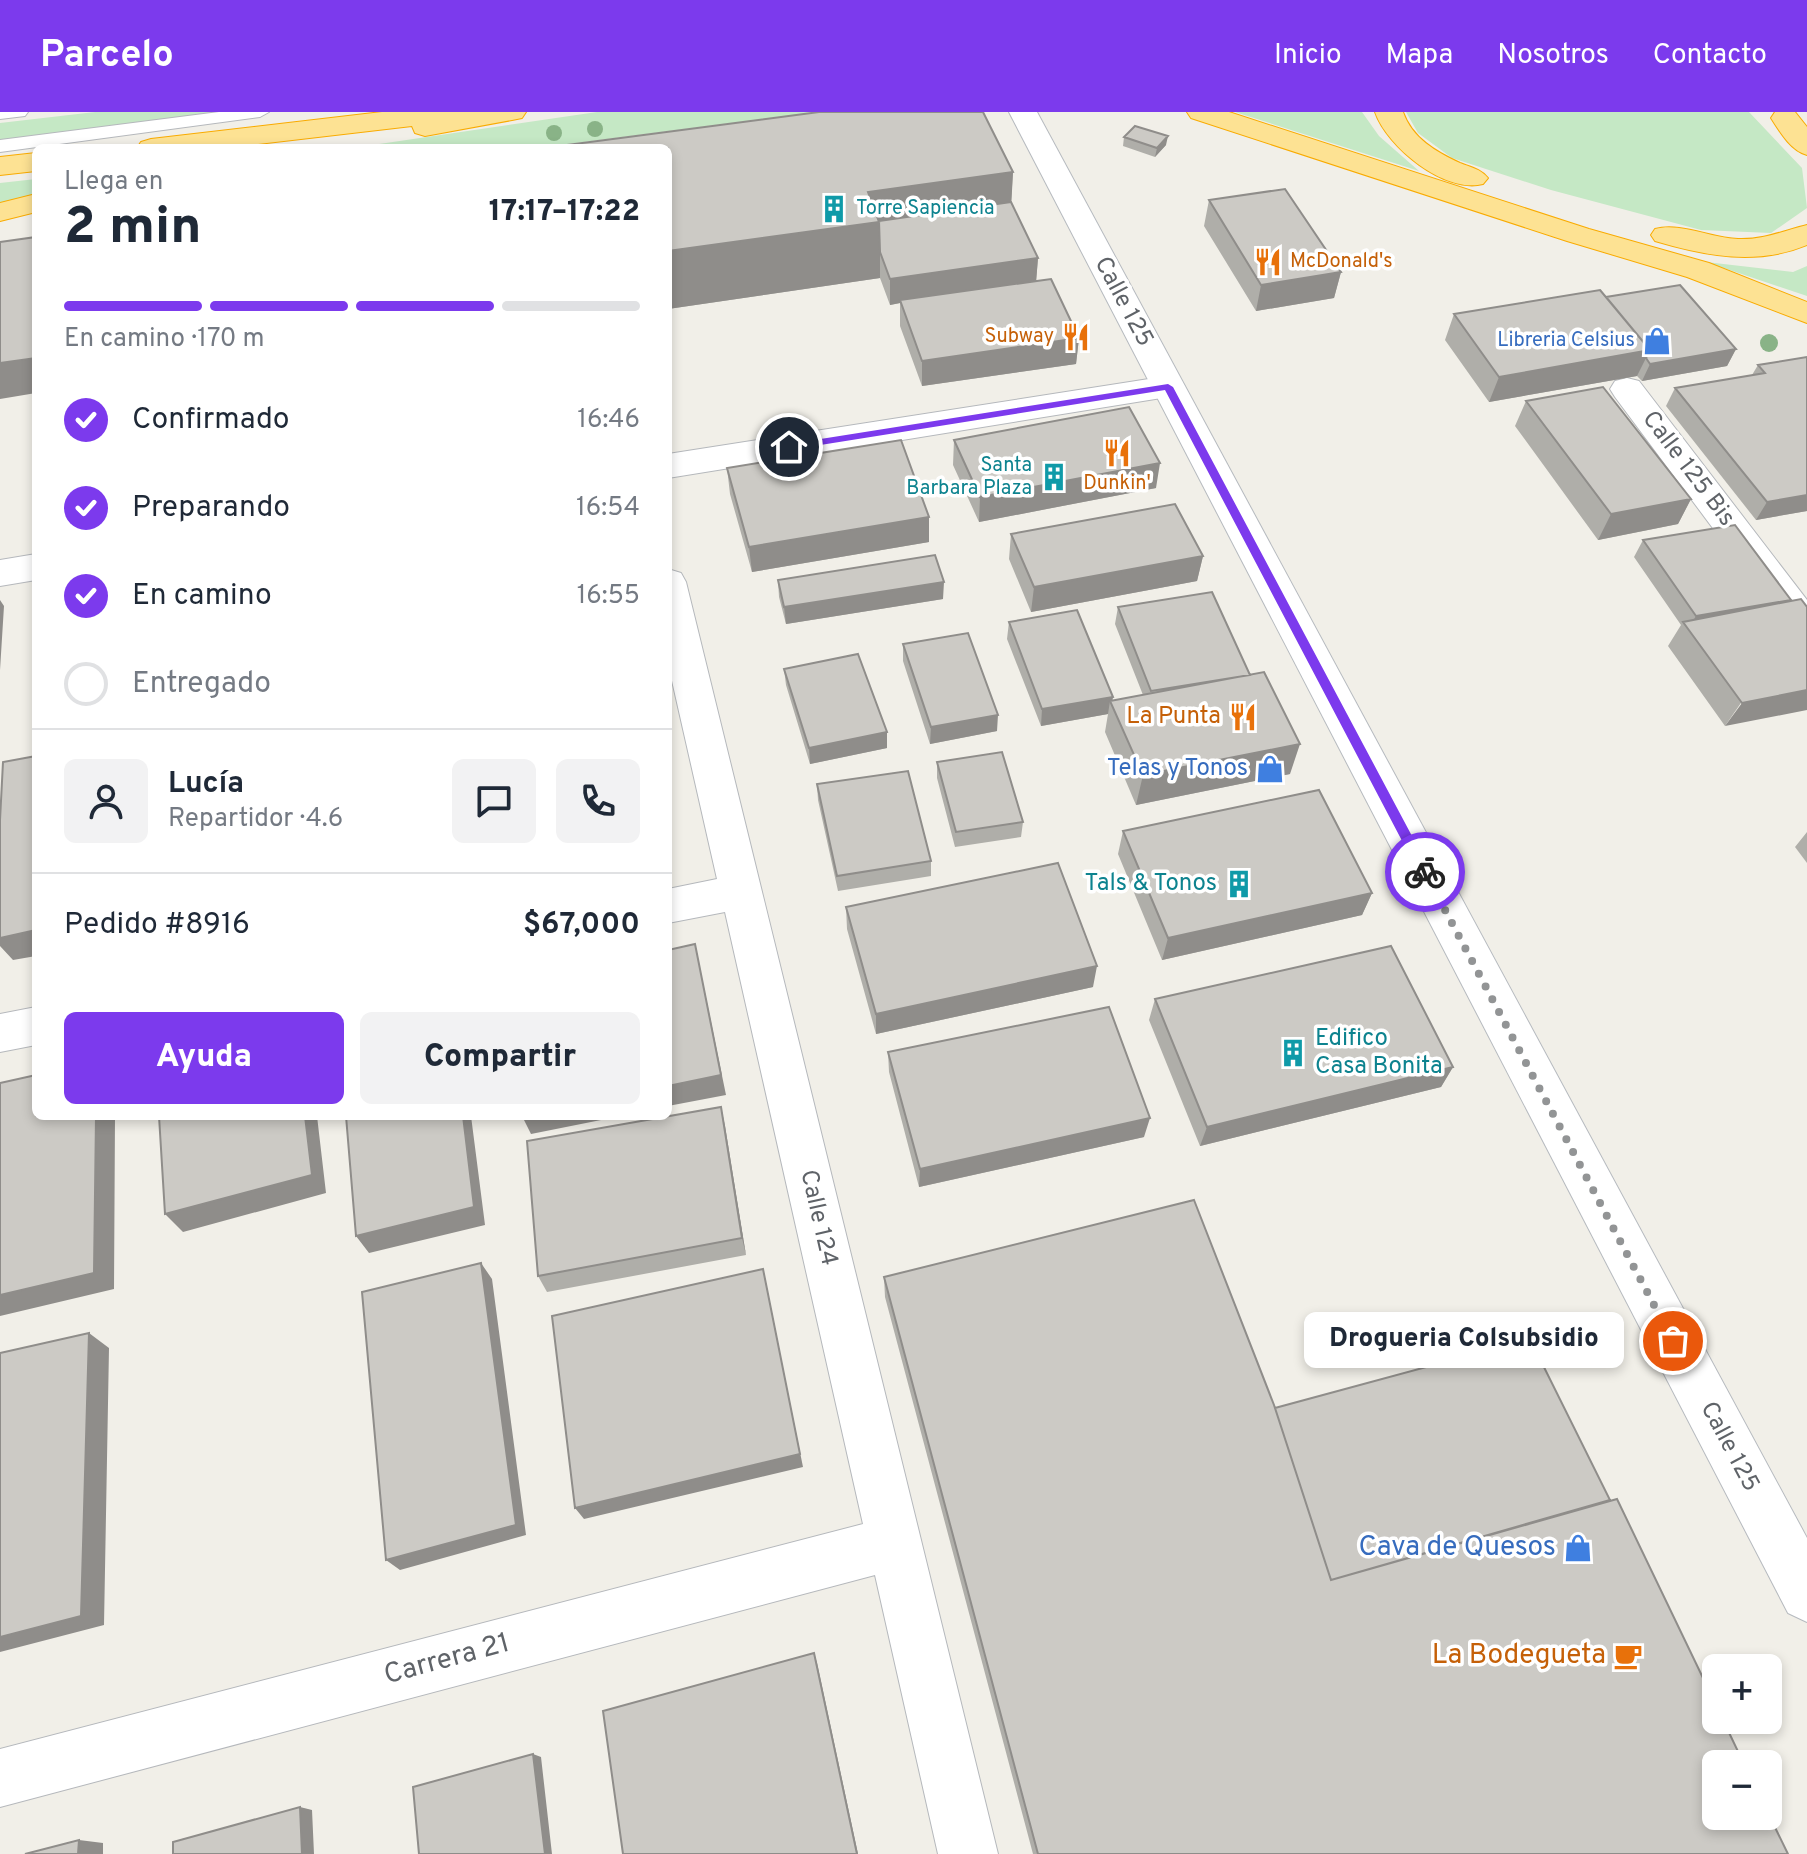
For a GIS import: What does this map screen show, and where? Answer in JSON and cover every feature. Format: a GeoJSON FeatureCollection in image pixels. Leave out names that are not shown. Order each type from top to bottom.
{"type":"FeatureCollection","features":[{"type":"Feature","properties":{"kind":"highway"},"geometry":{"type":"LineString","coordinates":[[185,144],[454,112]]}},
{"type":"Feature","properties":{"kind":"highway"},"geometry":{"type":"LineString","coordinates":[[314,144],[512,112]]}},
{"type":"Feature","properties":{"kind":"highway"},"geometry":{"type":"LineString","coordinates":[[1201,112],[1578,235],[1698,270],[1807,313]]}},
{"type":"Feature","properties":{"kind":"highway"},"geometry":{"type":"LineString","coordinates":[[1389,112],[1390,119],[1407,143],[1460,173],[1689,242],[1734,249],[1763,249],[1791,242],[1807,234]]}},
{"type":"Feature","properties":{"kind":"highway"},"geometry":{"type":"LineString","coordinates":[[1785,118],[1807,146]]}},
{"type":"Feature","properties":{"kind":"highway"},"geometry":{"type":"LineString","coordinates":[[0,166],[32,162]]}},
{"type":"Feature","properties":{"kind":"highway"},"geometry":{"type":"LineString","coordinates":[[0,212],[32,204]]}},
{"type":"Feature","properties":{"kind":"highway"},"geometry":{"type":"LineString","coordinates":[[0,234],[32,230]]}},
{"type":"Feature","properties":{"kind":"street","name":"Calle 125"},"geometry":{"type":"LineString","coordinates":[[1023,112],[1807,1594]]}},
{"type":"Feature","properties":{"kind":"street"},"geometry":{"type":"LineString","coordinates":[[672,465],[1168,387]]}},
{"type":"Feature","properties":{"kind":"street","name":"Calle 125 Bis"},"geometry":{"type":"LineString","coordinates":[[1627,389],[1807,627]]}},
{"type":"Feature","properties":{"kind":"street"},"geometry":{"type":"LineString","coordinates":[[0,573],[32,568]]}},
{"type":"Feature","properties":{"kind":"street","name":"Calle 124"},"geometry":{"type":"LineString","coordinates":[[672,599],[968,1854]]}},
{"type":"Feature","properties":{"kind":"street"},"geometry":{"type":"LineString","coordinates":[[672,905],[740,892]]}},
{"type":"Feature","properties":{"kind":"street"},"geometry":{"type":"LineString","coordinates":[[0,1033],[32,1027]]}},
{"type":"Feature","properties":{"kind":"street","name":"Carrera 21"},"geometry":{"type":"LineString","coordinates":[[0,1778],[895,1543]]}},
{"type":"Feature","properties":{"kind":"lane"},"geometry":{"type":"LineString","coordinates":[[0,114],[19,112]]}},
{"type":"Feature","properties":{"kind":"lane"},"geometry":{"type":"LineString","coordinates":[[0,146],[260,112]]}},
{"type":"Feature","properties":{"kind":"green space"},"geometry":{"type":"Polygon","coordinates":[[[95,112],[215,112],[0,142],[0,123],[95,112]]]}},
{"type":"Feature","properties":{"kind":"green space"},"geometry":{"type":"Polygon","coordinates":[[[597,112],[818,112],[568,144],[379,144],[597,112]]]}},
{"type":"Feature","properties":{"kind":"green space"},"geometry":{"type":"Polygon","coordinates":[[[1235,112],[1362,112],[1379,136],[1419,171],[1235,112]]]}},
{"type":"Feature","properties":{"kind":"green space"},"geometry":{"type":"Polygon","coordinates":[[[1406,112],[1749,112],[1802,168],[1807,208],[1771,233],[1701,230],[1551,190],[1452,158],[1418,133],[1406,112]]]}},
{"type":"Feature","properties":{"kind":"green space"},"geometry":{"type":"Polygon","coordinates":[[[32,179],[32,198],[0,205],[0,183],[32,179]]]}},
{"type":"Feature","properties":{"kind":"green space"},"geometry":{"type":"Polygon","coordinates":[[[1706,262],[1793,272],[1807,266],[1807,296],[1706,262]]]}},
{"type":"Feature","properties":{"kind":"building"},"geometry":{"type":"Polygon","coordinates":[[[819,112],[983,112],[1013,172],[868,192],[879,222],[672,250],[672,144],[575,144],[819,112]]]}},
{"type":"Feature","properties":{"kind":"building"},"geometry":{"type":"Polygon","coordinates":[[[1135,126],[1168,136],[1157,148],[1124,137],[1135,126]]]}},
{"type":"Feature","properties":{"kind":"building"},"geometry":{"type":"Polygon","coordinates":[[[1285,189],[1341,272],[1261,285],[1209,200],[1285,189]]]}},
{"type":"Feature","properties":{"kind":"building"},"geometry":{"type":"Polygon","coordinates":[[[1011,202],[1038,258],[890,279],[880,252],[879,221],[1011,202]]]}},
{"type":"Feature","properties":{"kind":"building"},"geometry":{"type":"Polygon","coordinates":[[[32,238],[32,359],[0,363],[0,242],[32,238]]]}},
{"type":"Feature","properties":{"kind":"building"},"geometry":{"type":"Polygon","coordinates":[[[1051,279],[1079,338],[922,361],[900,300],[1051,279]]]}},
{"type":"Feature","properties":{"kind":"building"},"geometry":{"type":"Polygon","coordinates":[[[1680,285],[1736,349],[1650,364],[1646,358],[1650,350],[1606,297],[1680,285]]]}},
{"type":"Feature","properties":{"kind":"building"},"geometry":{"type":"Polygon","coordinates":[[[1600,290],[1650,350],[1499,377],[1454,314],[1600,290]]]}},
{"type":"Feature","properties":{"kind":"building"},"geometry":{"type":"Polygon","coordinates":[[[1807,357],[1807,495],[1767,502],[1675,388],[1765,373],[1758,365],[1807,357]]]}},
{"type":"Feature","properties":{"kind":"building"},"geometry":{"type":"Polygon","coordinates":[[[1603,387],[1691,499],[1611,514],[1526,401],[1603,387]]]}},
{"type":"Feature","properties":{"kind":"building"},"geometry":{"type":"Polygon","coordinates":[[[1129,407],[1160,463],[980,497],[954,440],[1129,407]]]}},
{"type":"Feature","properties":{"kind":"building"},"geometry":{"type":"Polygon","coordinates":[[[901,440],[929,517],[749,547],[727,468],[901,440]]]}},
{"type":"Feature","properties":{"kind":"building"},"geometry":{"type":"Polygon","coordinates":[[[1175,504],[1203,556],[1034,587],[1011,534],[1175,504]]]}},
{"type":"Feature","properties":{"kind":"building"},"geometry":{"type":"Polygon","coordinates":[[[1735,525],[1791,600],[1696,616],[1643,540],[1735,525]]]}},
{"type":"Feature","properties":{"kind":"building"},"geometry":{"type":"Polygon","coordinates":[[[935,555],[944,582],[784,607],[778,580],[935,555]]]}},
{"type":"Feature","properties":{"kind":"building"},"geometry":{"type":"Polygon","coordinates":[[[1212,592],[1250,675],[1151,691],[1118,607],[1212,592]]]}},
{"type":"Feature","properties":{"kind":"building"},"geometry":{"type":"Polygon","coordinates":[[[1801,599],[1807,607],[1807,690],[1742,703],[1683,622],[1801,599]]]}},
{"type":"Feature","properties":{"kind":"building"},"geometry":{"type":"Polygon","coordinates":[[[1077,610],[1113,697],[1042,709],[1009,622],[1077,610]]]}},
{"type":"Feature","properties":{"kind":"building"},"geometry":{"type":"Polygon","coordinates":[[[968,633],[998,715],[931,727],[903,644],[968,633]]]}},
{"type":"Feature","properties":{"kind":"building"},"geometry":{"type":"Polygon","coordinates":[[[858,654],[887,732],[809,748],[784,669],[858,654]]]}},
{"type":"Feature","properties":{"kind":"building"},"geometry":{"type":"Polygon","coordinates":[[[1264,672],[1300,744],[1143,775],[1110,701],[1264,672]]]}},
{"type":"Feature","properties":{"kind":"building"},"geometry":{"type":"Polygon","coordinates":[[[1002,752],[1023,822],[956,832],[937,762],[1002,752]]]}},
{"type":"Feature","properties":{"kind":"building"},"geometry":{"type":"Polygon","coordinates":[[[32,757],[32,931],[0,938],[0,820],[3,762],[32,757]]]}},
{"type":"Feature","properties":{"kind":"building"},"geometry":{"type":"Polygon","coordinates":[[[908,771],[931,861],[837,876],[817,784],[908,771]]]}},
{"type":"Feature","properties":{"kind":"building","name":"Tals & Tonos"},"geometry":{"type":"Polygon","coordinates":[[[1319,790],[1372,893],[1168,938],[1123,831],[1319,790]]]}},
{"type":"Feature","properties":{"kind":"building"},"geometry":{"type":"Polygon","coordinates":[[[1058,863],[1097,966],[876,1014],[846,907],[1058,863]]]}},
{"type":"Feature","properties":{"kind":"building"},"geometry":{"type":"Polygon","coordinates":[[[695,944],[721,1075],[672,1085],[672,949],[695,944]]]}},
{"type":"Feature","properties":{"kind":"building","name":"Edifico Casa Bonita"},"geometry":{"type":"Polygon","coordinates":[[[1391,946],[1453,1067],[1207,1127],[1155,999],[1391,946]]]}},
{"type":"Feature","properties":{"kind":"building"},"geometry":{"type":"Polygon","coordinates":[[[1109,1007],[1150,1118],[920,1169],[888,1052],[1109,1007]]]}},
{"type":"Feature","properties":{"kind":"building"},"geometry":{"type":"Polygon","coordinates":[[[32,1076],[32,1120],[96,1120],[94,1273],[0,1295],[0,1083],[32,1076]]]}},
{"type":"Feature","properties":{"kind":"building"},"geometry":{"type":"Polygon","coordinates":[[[721,1107],[742,1238],[538,1276],[527,1141],[647,1120],[672,1120],[672,1116],[721,1107]]]}},
{"type":"Feature","properties":{"kind":"building"},"geometry":{"type":"Polygon","coordinates":[[[159,1120],[305,1120],[312,1175],[165,1214],[159,1120]]]}},
{"type":"Feature","properties":{"kind":"building"},"geometry":{"type":"Polygon","coordinates":[[[346,1120],[463,1120],[474,1207],[356,1236],[346,1120]]]}},
{"type":"Feature","properties":{"kind":"building"},"geometry":{"type":"Polygon","coordinates":[[[1194,1200],[1274,1405],[1331,1580],[1617,1499],[1702,1676],[1702,1734],[1730,1734],[1737,1750],[1702,1750],[1702,1830],[1776,1830],[1788,1854],[1038,1854],[884,1277],[1194,1200]]]}},
{"type":"Feature","properties":{"kind":"building"},"geometry":{"type":"Polygon","coordinates":[[[481,1263],[516,1525],[386,1560],[362,1292],[481,1263]]]}},
{"type":"Feature","properties":{"kind":"building"},"geometry":{"type":"Polygon","coordinates":[[[763,1269],[800,1454],[575,1508],[552,1316],[763,1269]]]}},
{"type":"Feature","properties":{"kind":"building"},"geometry":{"type":"Polygon","coordinates":[[[89,1333],[81,1616],[0,1637],[0,1353],[89,1333]]]}},
{"type":"Feature","properties":{"kind":"building"},"geometry":{"type":"Polygon","coordinates":[[[1530,1339],[1610,1500],[1331,1580],[1275,1408],[1530,1339]]]}},
{"type":"Feature","properties":{"kind":"building"},"geometry":{"type":"Polygon","coordinates":[[[814,1653],[857,1854],[623,1854],[603,1711],[814,1653]]]}},
{"type":"Feature","properties":{"kind":"building"},"geometry":{"type":"Polygon","coordinates":[[[533,1754],[545,1854],[419,1854],[413,1787],[533,1754]]]}},
{"type":"Feature","properties":{"kind":"building"},"geometry":{"type":"Polygon","coordinates":[[[300,1807],[302,1854],[173,1854],[173,1842],[300,1807]]]}},
{"type":"Feature","properties":{"kind":"building"},"geometry":{"type":"Polygon","coordinates":[[[79,1840],[78,1854],[25,1854],[79,1840]]]}},
{"type":"Feature","properties":{"kind":"way so far"},"geometry":{"type":"LineString","coordinates":[[1425,872],[1673,1341]]}},
{"type":"Feature","properties":{"kind":"place","name":"Torre Sapiencia"},"geometry":{"type":"Point","coordinates":[834,209]}},
{"type":"Feature","properties":{"kind":"place","name":"McDonald's"},"geometry":{"type":"Point","coordinates":[1268,262]}},
{"type":"Feature","properties":{"kind":"place","name":"Subway"},"geometry":{"type":"Point","coordinates":[1076,337]}},
{"type":"Feature","properties":{"kind":"place","name":"Libreria Celsius"},"geometry":{"type":"Point","coordinates":[1657,341]}},
{"type":"Feature","properties":{"kind":"place","name":"Dunkin'"},"geometry":{"type":"Point","coordinates":[1117,453]}},
{"type":"Feature","properties":{"kind":"place","name":"Santa Barbara Plaza"},"geometry":{"type":"Point","coordinates":[1054,477]}},
{"type":"Feature","properties":{"kind":"place","name":"La Punta"},"geometry":{"type":"Point","coordinates":[1243,717]}},
{"type":"Feature","properties":{"kind":"place","name":"Telas y Tonos"},"geometry":{"type":"Point","coordinates":[1270,769]}},
{"type":"Feature","properties":{"kind":"place","name":"Tals & Tonos"},"geometry":{"type":"Point","coordinates":[1239,884]}},
{"type":"Feature","properties":{"kind":"place","name":"Edifico Casa Bonita"},"geometry":{"type":"Point","coordinates":[1293,1053]}},
{"type":"Feature","properties":{"kind":"place","name":"Drogueria Colsubsidio"},"geometry":{"type":"Point","coordinates":[1673,1341]}},
{"type":"Feature","properties":{"kind":"place","name":"Cava de Quesos"},"geometry":{"type":"Point","coordinates":[1578,1548]}},
{"type":"Feature","properties":{"kind":"place","name":"La Bodegueta"},"geometry":{"type":"Point","coordinates":[1628,1656]}},
{"type":"Feature","properties":{"kind":"route"},"geometry":{"type":"LineString","coordinates":[[789,447],[1168,387],[1425,872]]}}]}
